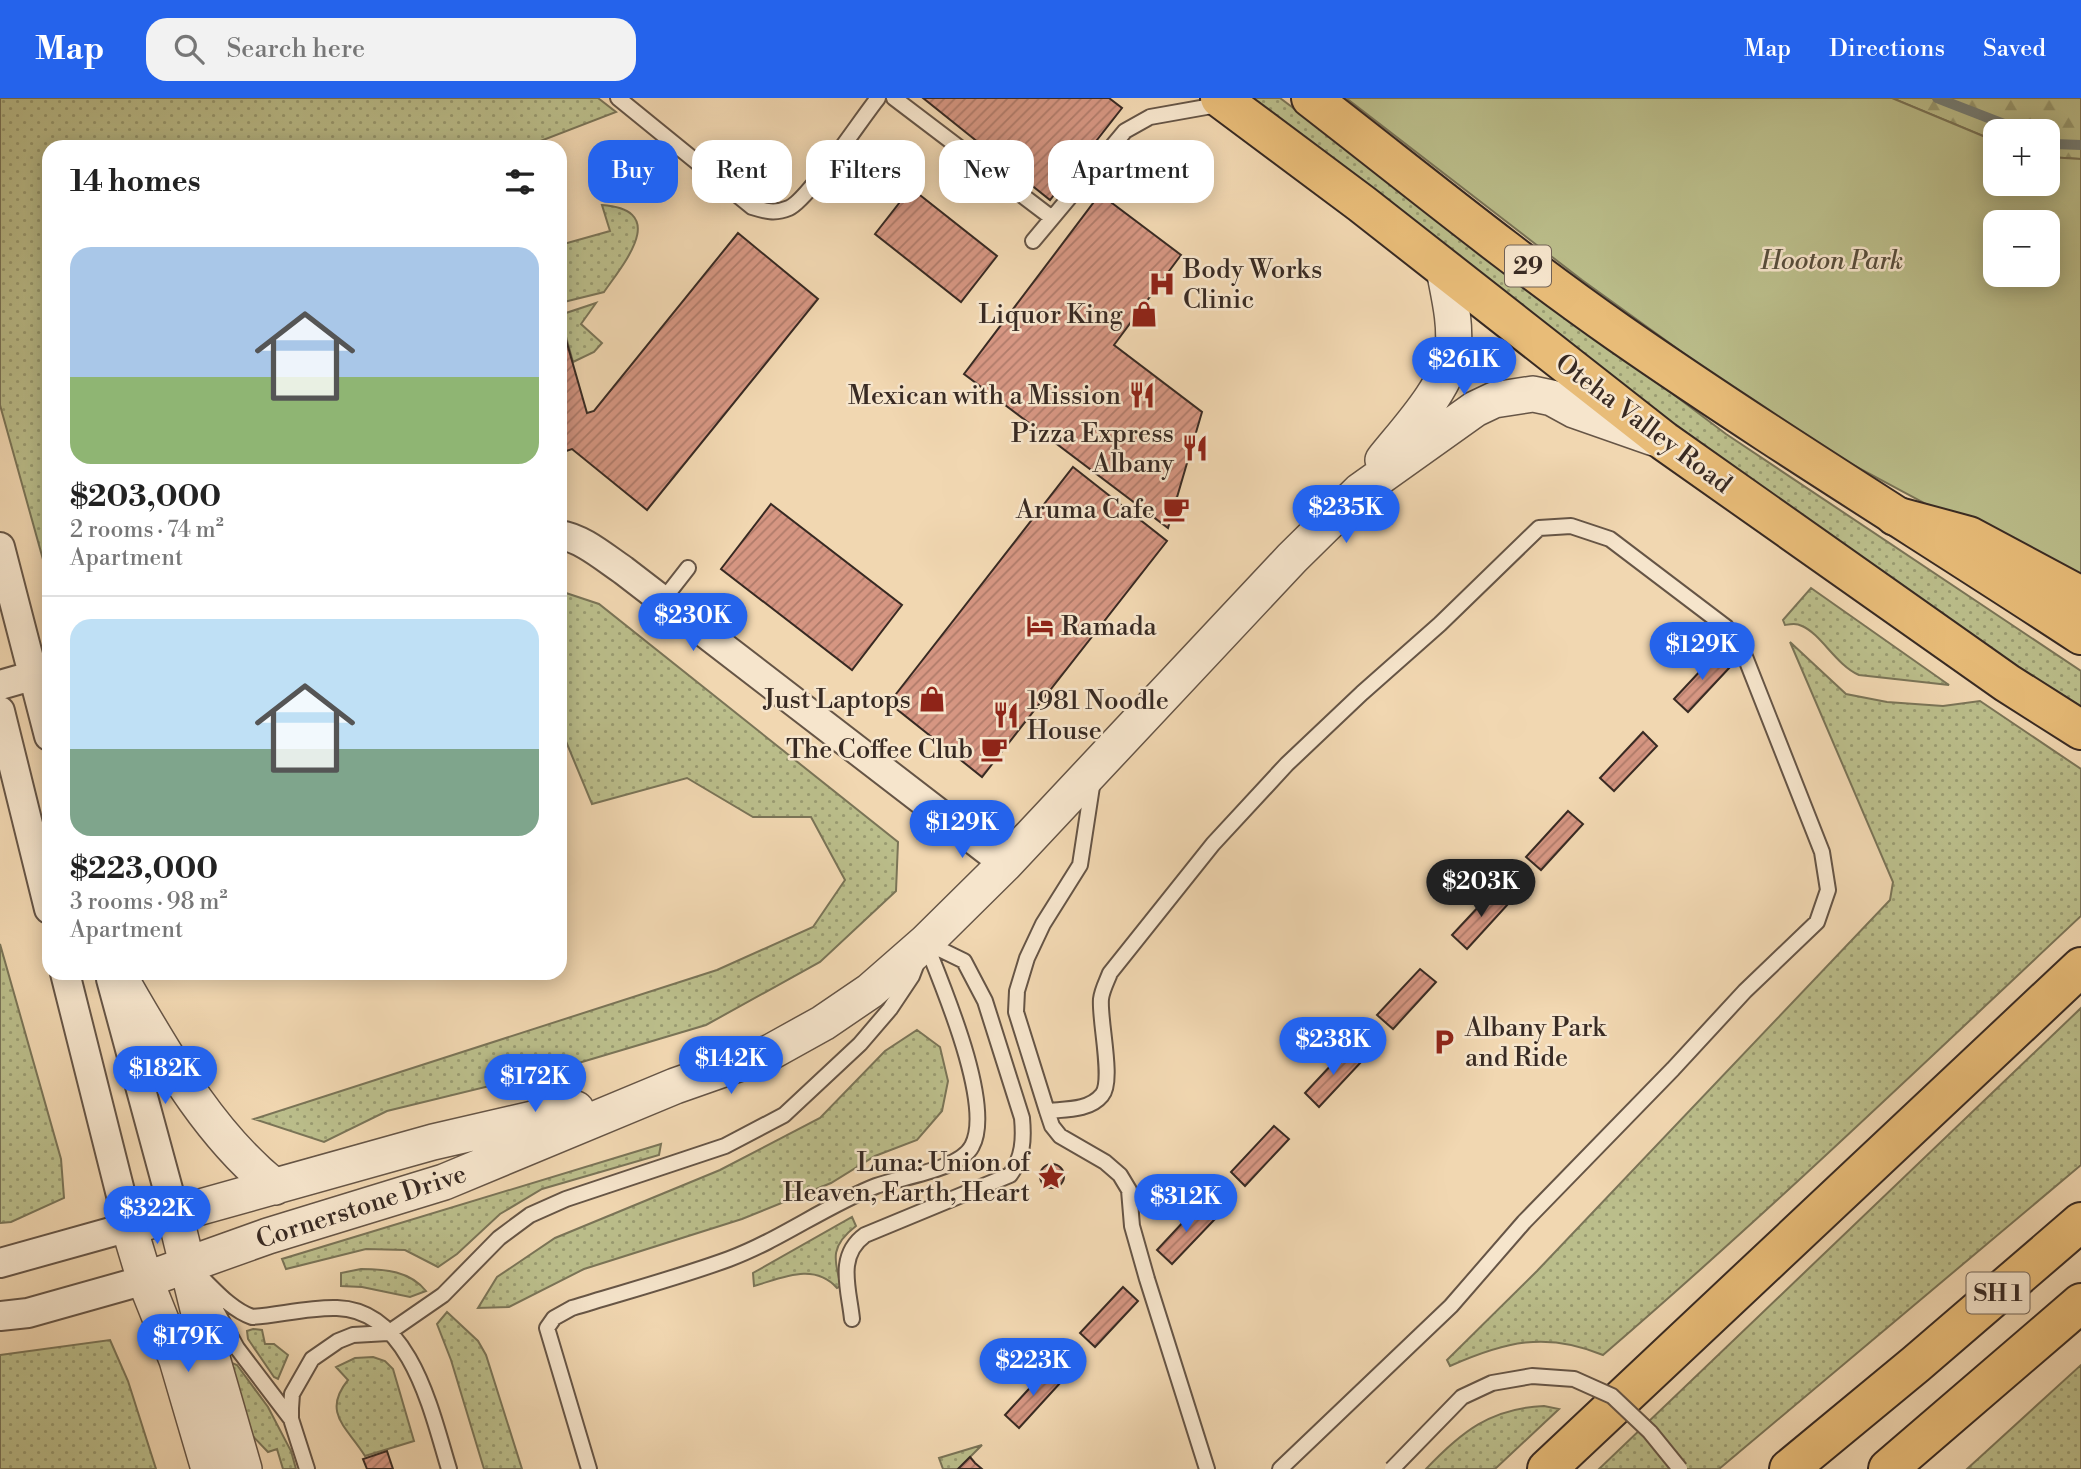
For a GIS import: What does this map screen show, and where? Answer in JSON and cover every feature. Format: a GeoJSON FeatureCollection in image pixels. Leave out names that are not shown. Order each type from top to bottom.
{"type":"FeatureCollection","features":[{"type":"Feature","properties":{"kind":"main road","name":"29"},"geometry":{"type":"LineString","coordinates":[[1311,98],[1618,332],[1895,516],[2081,635]]}},
{"type":"Feature","properties":{"kind":"main road","name":"Oteha Valley Road"},"geometry":{"type":"LineString","coordinates":[[1224,101],[1664,441],[2007,683],[2081,730]]}},
{"type":"Feature","properties":{"kind":"main road"},"geometry":{"type":"LineString","coordinates":[[1895,516],[1969,536],[2081,596]]}},
{"type":"Feature","properties":{"kind":"main road"},"geometry":{"type":"LineString","coordinates":[[1547,1469],[1702,1326],[2080,967]]}},
{"type":"Feature","properties":{"kind":"main road","name":"SH 1"},"geometry":{"type":"LineString","coordinates":[[1789,1469],[2081,1222]]}},
{"type":"Feature","properties":{"kind":"main road","name":"SH 1"},"geometry":{"type":"LineString","coordinates":[[1888,1469],[2081,1303]]}},
{"type":"Feature","properties":{"kind":"street","name":"Cornerstone Drive"},"geometry":{"type":"LineString","coordinates":[[0,1316],[28,1313],[145,1280],[268,1236],[444,1182],[675,1086],[769,1054],[823,1023],[870,991],[926,942],[1005,864],[1292,558],[1360,491],[1435,391],[1446,372],[1452,353],[1453,315],[1444,269]]}},
{"type":"Feature","properties":{"kind":"street","name":"Cornerstone Drive"},"geometry":{"type":"LineString","coordinates":[[1360,491],[1475,409],[1494,400],[1511,397],[1533,394],[1552,398],[1574,410],[1664,441]]}},
{"type":"Feature","properties":{"kind":"street"},"geometry":{"type":"LineString","coordinates":[[567,537],[609,560],[663,600],[1005,864]]}},
{"type":"Feature","properties":{"kind":"street"},"geometry":{"type":"LineString","coordinates":[[0,547],[41,674],[0,685]]}},
{"type":"Feature","properties":{"kind":"street"},"geometry":{"type":"LineString","coordinates":[[0,711],[42,881]]}},
{"type":"Feature","properties":{"kind":"street"},"geometry":{"type":"LineString","coordinates":[[67,980],[129,1227],[145,1280],[177,1360],[209,1469]]}},
{"type":"Feature","properties":{"kind":"street"},"geometry":{"type":"LineString","coordinates":[[112,980],[244,1469]]}},
{"type":"Feature","properties":{"kind":"street"},"geometry":{"type":"LineString","coordinates":[[121,980],[178,1076],[240,1154],[275,1187]]}},
{"type":"Feature","properties":{"kind":"street","name":"Cornerstone Drive"},"geometry":{"type":"LineString","coordinates":[[0,1263],[433,1142],[675,1086]]}},
{"type":"Feature","properties":{"kind":"lane"},"geometry":{"type":"LineString","coordinates":[[618,98],[752,207],[772,213],[791,207],[810,188],[878,98]]}},
{"type":"Feature","properties":{"kind":"lane"},"geometry":{"type":"LineString","coordinates":[[894,98],[1052,218]]}},
{"type":"Feature","properties":{"kind":"lane"},"geometry":{"type":"LineString","coordinates":[[1033,242],[1125,131],[1150,117],[1224,101]]}},
{"type":"Feature","properties":{"kind":"lane"},"geometry":{"type":"LineString","coordinates":[[1047,1111],[1077,1109],[1092,1103],[1104,1093],[1107,1080],[1101,995],[1110,973],[1213,844],[1287,764],[1362,692],[1440,624],[1539,528],[1571,526],[1610,539],[1726,627],[1742,649],[1822,852],[1828,890],[1817,922],[1745,991],[1524,1222],[1451,1306],[1280,1469]]}},
{"type":"Feature","properties":{"kind":"lane"},"geometry":{"type":"LineString","coordinates":[[663,600],[688,568]]}},
{"type":"Feature","properties":{"kind":"lane"},"geometry":{"type":"LineString","coordinates":[[1096,767],[1080,864],[1043,924],[1027,958],[1017,991],[1016,1012],[1052,1126],[1060,1136],[1105,1162],[1120,1175],[1129,1190],[1132,1226],[1207,1469]]}},
{"type":"Feature","properties":{"kind":"lane"},"geometry":{"type":"LineString","coordinates":[[589,1469],[547,1328],[554,1318],[572,1308],[730,1258],[876,1186],[953,1163],[972,1148],[979,1125],[977,1095],[947,997],[926,942]]}},
{"type":"Feature","properties":{"kind":"lane"},"geometry":{"type":"LineString","coordinates":[[852,1319],[846,1262],[856,1241],[1010,1175],[1021,1155],[1024,1132],[1022,1118],[985,1001],[964,961],[926,942]]}},
{"type":"Feature","properties":{"kind":"lane"},"geometry":{"type":"LineString","coordinates":[[291,1419],[292,1394],[312,1359],[338,1341],[353,1335],[388,1333],[443,1295],[499,1238],[530,1215],[566,1199],[725,1146],[784,1115],[860,1044],[890,1009],[912,976],[926,942]]}},
{"type":"Feature","properties":{"kind":"lane"},"geometry":{"type":"LineString","coordinates":[[189,1264],[225,1301],[241,1313],[252,1317],[337,1308],[364,1314],[404,1349],[422,1383],[449,1469]]}},
{"type":"Feature","properties":{"kind":"lane"},"geometry":{"type":"LineString","coordinates":[[189,1264],[237,1348],[291,1419],[307,1469]]}},
{"type":"Feature","properties":{"kind":"lane"},"geometry":{"type":"LineString","coordinates":[[1392,1469],[1462,1397],[1492,1382],[1532,1376],[1574,1379],[1612,1396],[1650,1432],[1680,1469]]}},
{"type":"Feature","properties":{"kind":"green space"},"geometry":{"type":"Polygon","coordinates":[[[0,98],[598,98],[616,112],[543,140],[42,140],[42,556],[0,405],[0,98]]]}},
{"type":"Feature","properties":{"kind":"green space"},"geometry":{"type":"Polygon","coordinates":[[[1248,98],[1280,98],[1726,434],[2081,671],[2081,711],[1791,509],[1562,342],[1248,98]]]}},
{"type":"Feature","properties":{"kind":"green space","name":"Hooton Park"},"geometry":{"type":"Polygon","coordinates":[[[1346,98],[1892,98],[1983,136],[1983,196],[2060,196],[2060,158],[2081,159],[2081,587],[1797,435],[1582,280],[1346,98]]]}},
{"type":"Feature","properties":{"kind":"green space"},"geometry":{"type":"Polygon","coordinates":[[[1892,98],[2081,98],[2081,159],[2060,158],[2060,119],[1983,119],[1983,136],[1892,98]]]}},
{"type":"Feature","properties":{"kind":"green space"},"geometry":{"type":"Polygon","coordinates":[[[602,205],[622,209],[634,217],[638,227],[636,240],[622,267],[604,292],[567,301],[567,243],[610,231],[602,205]]]}},
{"type":"Feature","properties":{"kind":"green space"},"geometry":{"type":"Polygon","coordinates":[[[596,303],[581,324],[602,343],[594,352],[573,362],[567,340],[567,313],[596,303]]]}},
{"type":"Feature","properties":{"kind":"green space"},"geometry":{"type":"Polygon","coordinates":[[[1811,588],[1949,685],[1859,675],[1843,664],[1809,630],[1798,624],[1785,625],[1783,620],[1811,588]]]}},
{"type":"Feature","properties":{"kind":"green space"},"geometry":{"type":"Polygon","coordinates":[[[567,593],[599,604],[898,842],[896,891],[820,962],[706,1025],[555,1070],[387,1111],[324,1142],[254,1119],[717,970],[813,927],[845,880],[811,817],[753,817],[687,778],[592,804],[567,744],[567,593]]]}},
{"type":"Feature","properties":{"kind":"green space"},"geometry":{"type":"Polygon","coordinates":[[[1790,642],[1846,694],[1887,702],[1943,706],[1980,701],[2081,769],[2081,916],[1785,1193],[1603,1355],[1563,1343],[1525,1342],[1489,1351],[1450,1366],[1447,1360],[1537,1271],[1890,900],[1893,882],[1790,642]]]}},
{"type":"Feature","properties":{"kind":"green space"},"geometry":{"type":"Polygon","coordinates":[[[0,944],[61,1159],[64,1198],[11,1222],[0,1223],[0,944]]]}},
{"type":"Feature","properties":{"kind":"green space"},"geometry":{"type":"Polygon","coordinates":[[[2081,1008],[2081,1165],[1719,1469],[1599,1469],[2081,1008]]]}},
{"type":"Feature","properties":{"kind":"green space"},"geometry":{"type":"Polygon","coordinates":[[[917,1030],[940,1047],[948,1081],[942,1111],[917,1140],[875,1156],[831,1183],[742,1219],[584,1269],[509,1307],[478,1308],[497,1277],[555,1238],[720,1170],[820,1118],[885,1051],[917,1030]]]}},
{"type":"Feature","properties":{"kind":"green space"},"geometry":{"type":"Polygon","coordinates":[[[661,1144],[659,1155],[542,1189],[500,1214],[457,1254],[438,1267],[405,1250],[366,1249],[286,1269],[282,1259],[661,1144]]]}},
{"type":"Feature","properties":{"kind":"green space"},"geometry":{"type":"Polygon","coordinates":[[[852,1217],[856,1226],[842,1239],[836,1253],[841,1286],[837,1288],[818,1276],[797,1274],[754,1286],[753,1273],[852,1217]]]}},
{"type":"Feature","properties":{"kind":"green space"},"geometry":{"type":"Polygon","coordinates":[[[361,1269],[405,1275],[426,1291],[410,1297],[362,1287],[341,1286],[341,1273],[361,1269]]]}},
{"type":"Feature","properties":{"kind":"green space"},"geometry":{"type":"Polygon","coordinates":[[[447,1312],[478,1341],[486,1355],[522,1469],[484,1469],[451,1360],[437,1324],[447,1312]]]}},
{"type":"Feature","properties":{"kind":"green space"},"geometry":{"type":"Polygon","coordinates":[[[262,1330],[265,1344],[274,1344],[288,1355],[278,1379],[248,1339],[247,1331],[262,1330]]]}},
{"type":"Feature","properties":{"kind":"green space"},"geometry":{"type":"Polygon","coordinates":[[[110,1340],[128,1381],[156,1469],[0,1469],[0,1355],[110,1340]]]}},
{"type":"Feature","properties":{"kind":"green space"},"geometry":{"type":"Polygon","coordinates":[[[373,1357],[385,1361],[393,1369],[414,1441],[365,1456],[340,1420],[337,1411],[340,1392],[348,1380],[336,1367],[355,1358],[373,1357]]]}},
{"type":"Feature","properties":{"kind":"green space"},"geometry":{"type":"Polygon","coordinates":[[[227,1361],[237,1365],[268,1407],[291,1451],[296,1469],[283,1469],[277,1449],[268,1452],[247,1430],[227,1361]]]}},
{"type":"Feature","properties":{"kind":"green space"},"geometry":{"type":"Polygon","coordinates":[[[2081,1365],[2081,1469],[1967,1469],[2081,1365]]]}},
{"type":"Feature","properties":{"kind":"green space"},"geometry":{"type":"Polygon","coordinates":[[[1544,1406],[1559,1409],[1495,1469],[1426,1469],[1478,1424],[1508,1411],[1544,1406]]]}},
{"type":"Feature","properties":{"kind":"green space"},"geometry":{"type":"Polygon","coordinates":[[[982,1445],[958,1469],[943,1469],[939,1458],[982,1445]]]}},
{"type":"Feature","properties":{"kind":"building"},"geometry":{"type":"Polygon","coordinates":[[[923,98],[1109,98],[1122,108],[1097,140],[1048,140],[1048,198],[1034,187],[1034,140],[975,140],[923,98]]]}},
{"type":"Feature","properties":{"kind":"building"},"geometry":{"type":"Polygon","coordinates":[[[925,199],[997,256],[961,302],[875,234],[899,203],[925,203],[925,199]]]}},
{"type":"Feature","properties":{"kind":"building"},"geometry":{"type":"Polygon","coordinates":[[[1093,203],[1112,203],[1181,255],[1114,345],[1202,412],[1168,528],[964,374],[1093,203]]]}},
{"type":"Feature","properties":{"kind":"building"},"geometry":{"type":"Polygon","coordinates":[[[738,233],[818,299],[647,510],[572,449],[567,451],[567,343],[587,413],[594,411],[738,233]]]}},
{"type":"Feature","properties":{"kind":"building"},"geometry":{"type":"Polygon","coordinates":[[[1073,467],[1167,541],[982,777],[889,703],[1073,467]]]}},
{"type":"Feature","properties":{"kind":"building"},"geometry":{"type":"Polygon","coordinates":[[[771,504],[902,605],[852,670],[721,569],[771,504]]]}},
{"type":"Feature","properties":{"kind":"building"},"geometry":{"type":"Polygon","coordinates":[[[1717,653],[1731,666],[1688,712],[1674,699],[1717,653]]]}},
{"type":"Feature","properties":{"kind":"building"},"geometry":{"type":"Polygon","coordinates":[[[1643,732],[1657,746],[1614,791],[1600,778],[1643,732]]]}},
{"type":"Feature","properties":{"kind":"building"},"geometry":{"type":"Polygon","coordinates":[[[1568,811],[1583,824],[1541,870],[1526,857],[1568,811]]]}},
{"type":"Feature","properties":{"kind":"building"},"geometry":{"type":"Polygon","coordinates":[[[1495,889],[1509,903],[1467,949],[1452,935],[1495,889]]]}},
{"type":"Feature","properties":{"kind":"building"},"geometry":{"type":"Polygon","coordinates":[[[1420,969],[1436,982],[1393,1029],[1377,1015],[1420,969]]]}},
{"type":"Feature","properties":{"kind":"building"},"geometry":{"type":"Polygon","coordinates":[[[1348,1047],[1362,1061],[1319,1107],[1305,1093],[1348,1047]]]}},
{"type":"Feature","properties":{"kind":"building"},"geometry":{"type":"Polygon","coordinates":[[[1274,1126],[1289,1139],[1245,1186],[1231,1172],[1274,1126]]]}},
{"type":"Feature","properties":{"kind":"building"},"geometry":{"type":"Polygon","coordinates":[[[1052,1164],[1060,1168],[1064,1176],[1060,1184],[1052,1188],[1044,1184],[1040,1176],[1044,1168],[1052,1164]]]}},
{"type":"Feature","properties":{"kind":"building"},"geometry":{"type":"Polygon","coordinates":[[[1200,1204],[1215,1219],[1172,1264],[1157,1250],[1200,1204]]]}},
{"type":"Feature","properties":{"kind":"building"},"geometry":{"type":"Polygon","coordinates":[[[1123,1287],[1138,1301],[1095,1347],[1080,1333],[1123,1287]]]}},
{"type":"Feature","properties":{"kind":"building"},"geometry":{"type":"Polygon","coordinates":[[[1047,1369],[1061,1382],[1019,1428],[1005,1415],[1047,1369]]]}},
{"type":"Feature","properties":{"kind":"building"},"geometry":{"type":"Polygon","coordinates":[[[387,1451],[393,1469],[367,1469],[363,1459],[387,1451]]]}},
{"type":"Feature","properties":{"kind":"building"},"geometry":{"type":"Polygon","coordinates":[[[970,1457],[982,1469],[958,1469],[970,1457]]]}},
{"type":"Feature","properties":{"kind":"waterway"},"geometry":{"type":"LineString","coordinates":[[1937,98],[1991,119]]}},
{"type":"Feature","properties":{"kind":"waterway"},"geometry":{"type":"LineString","coordinates":[[2060,144],[2081,145]]}},
{"type":"Feature","properties":{"kind":"place","name":"Body Works Clinic"},"geometry":{"type":"Point","coordinates":[1162,284]}},
{"type":"Feature","properties":{"kind":"place","name":"Liquor King"},"geometry":{"type":"Point","coordinates":[1144,314]}},
{"type":"Feature","properties":{"kind":"place","name":"Mexican with a Mission"},"geometry":{"type":"Point","coordinates":[1142,395]}},
{"type":"Feature","properties":{"kind":"place","name":"Pizza Express Albany"},"geometry":{"type":"Point","coordinates":[1195,448]}},
{"type":"Feature","properties":{"kind":"place","name":"Aruma Cafe"},"geometry":{"type":"Point","coordinates":[1176,509]}},
{"type":"Feature","properties":{"kind":"place","name":"Ramada"},"geometry":{"type":"Point","coordinates":[1040,626]}},
{"type":"Feature","properties":{"kind":"place","name":"Just Laptops"},"geometry":{"type":"Point","coordinates":[932,699]}},
{"type":"Feature","properties":{"kind":"place","name":"1981 Noodle House"},"geometry":{"type":"Point","coordinates":[1006,715]}},
{"type":"Feature","properties":{"kind":"place","name":"The Coffee Club"},"geometry":{"type":"Point","coordinates":[994,749]}},
{"type":"Feature","properties":{"kind":"place","name":"Albany Park and Ride"},"geometry":{"type":"Point","coordinates":[1444,1042]}},
{"type":"Feature","properties":{"kind":"place","name":"Luna: Union of Heaven, Earth, Heart"},"geometry":{"type":"Point","coordinates":[1051,1177]}}]}
